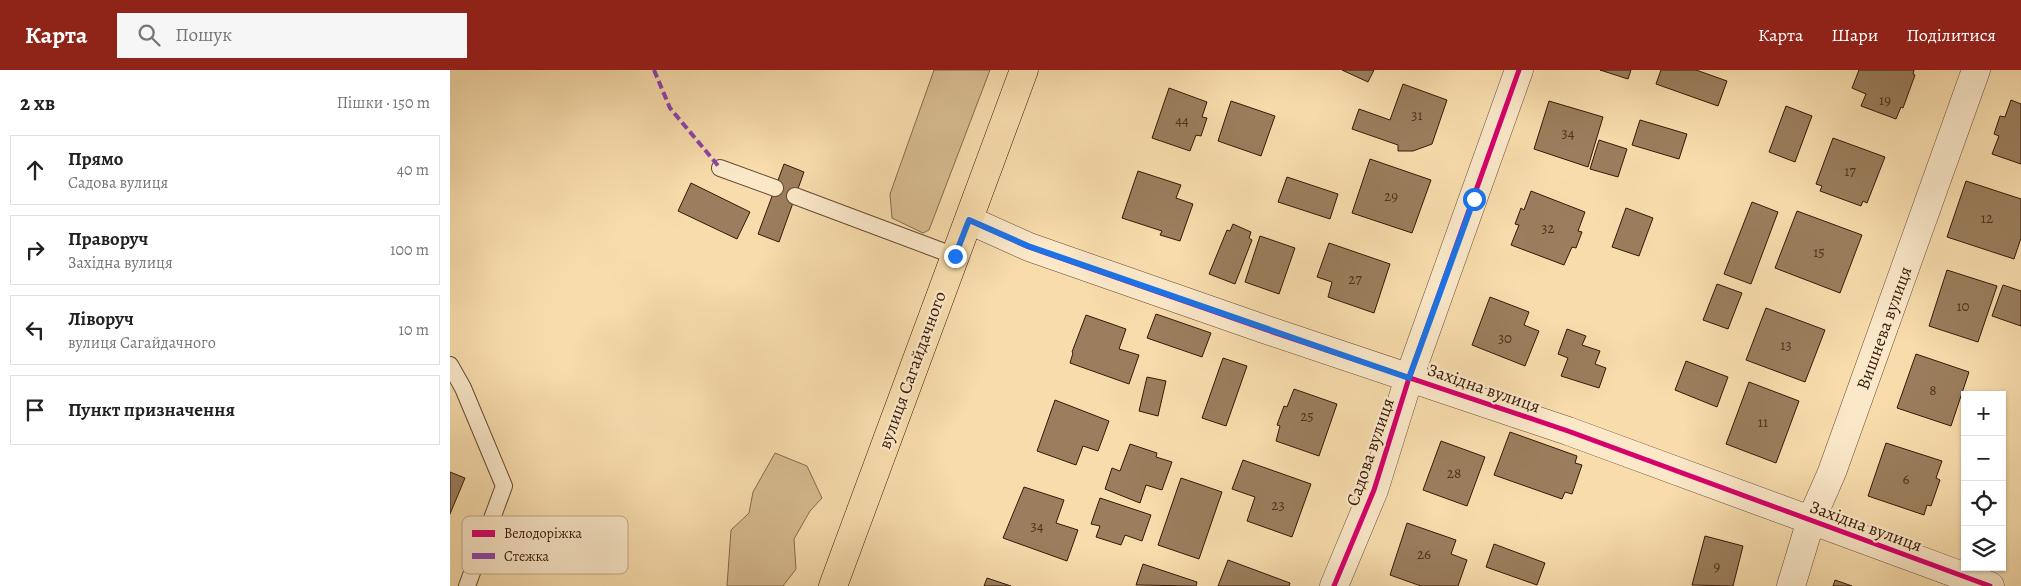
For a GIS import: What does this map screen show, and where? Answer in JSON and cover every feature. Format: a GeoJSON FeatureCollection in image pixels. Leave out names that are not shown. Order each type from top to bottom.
{"type":"FeatureCollection","features":[{"type":"Feature","properties":{"kind":"main road","name":"вулиця Сагайдачного"},"geometry":{"type":"LineString","coordinates":[[832,586],[1024,70]]}},
{"type":"Feature","properties":{"kind":"street","name":"Садова вулиця"},"geometry":{"type":"LineString","coordinates":[[1334,586],[1374,490],[1409,378],[1519,70]]}},
{"type":"Feature","properties":{"kind":"street","name":"Вишнева вулиця"},"geometry":{"type":"LineString","coordinates":[[1791,586],[1811,520],[1832,472],[1976,70]]}},
{"type":"Feature","properties":{"kind":"street","name":"Західна вулиця"},"geometry":{"type":"LineString","coordinates":[[969,220],[1038,250],[1568,431],[1990,586]]}},
{"type":"Feature","properties":{"kind":"lane"},"geometry":{"type":"LineString","coordinates":[[720,168],[775,188]]}},
{"type":"Feature","properties":{"kind":"lane"},"geometry":{"type":"LineString","coordinates":[[795,196],[955,256]]}},
{"type":"Feature","properties":{"kind":"lane"},"geometry":{"type":"LineString","coordinates":[[450,366],[463,388],[504,486],[493,516]]}},
{"type":"Feature","properties":{"kind":"lane"},"geometry":{"type":"LineString","coordinates":[[466,586],[471,574]]}},
{"type":"Feature","properties":{"kind":"shaded area"},"geometry":{"type":"Polygon","coordinates":[[[934,70],[990,70],[929,230],[923,233],[892,218],[890,194],[934,70]]]}},
{"type":"Feature","properties":{"kind":"shaded area"},"geometry":{"type":"Polygon","coordinates":[[[775,453],[807,466],[822,498],[810,511],[794,539],[796,569],[783,586],[727,586],[731,530],[749,513],[753,492],[775,453]]]}},
{"type":"Feature","properties":{"kind":"building"},"geometry":{"type":"Polygon","coordinates":[[[1342,70],[1374,70],[1368,82],[1342,70]]]}},
{"type":"Feature","properties":{"kind":"building"},"geometry":{"type":"Polygon","coordinates":[[[1600,70],[1631,70],[1628,79],[1600,70]]]}},
{"type":"Feature","properties":{"kind":"building"},"geometry":{"type":"Polygon","coordinates":[[[1661,70],[1696,70],[1727,81],[1718,106],[1656,84],[1661,70]]]}},
{"type":"Feature","properties":{"kind":"building"},"geometry":{"type":"Polygon","coordinates":[[[1859,70],[1914,70],[1913,74],[1915,75],[1903,108],[1901,107],[1896,119],[1861,106],[1866,94],[1852,88],[1859,70]]]}},
{"type":"Feature","properties":{"kind":"building"},"geometry":{"type":"Polygon","coordinates":[[[1403,84],[1447,100],[1432,144],[1413,151],[1398,151],[1398,145],[1352,129],[1359,109],[1390,120],[1403,84]]]}},
{"type":"Feature","properties":{"kind":"building"},"geometry":{"type":"Polygon","coordinates":[[[1169,88],[1207,102],[1202,117],[1207,118],[1201,136],[1196,135],[1190,151],[1152,138],[1169,88]]]}},
{"type":"Feature","properties":{"kind":"building"},"geometry":{"type":"Polygon","coordinates":[[[2011,100],[2021,104],[2021,164],[1992,154],[1999,136],[1994,134],[2000,116],[2005,117],[2011,100]]]}},
{"type":"Feature","properties":{"kind":"building"},"geometry":{"type":"Polygon","coordinates":[[[1231,101],[1275,116],[1261,156],[1218,141],[1231,101]]]}},
{"type":"Feature","properties":{"kind":"building"},"geometry":{"type":"Polygon","coordinates":[[[1549,101],[1603,117],[1588,167],[1534,149],[1549,101]]]}},
{"type":"Feature","properties":{"kind":"building"},"geometry":{"type":"Polygon","coordinates":[[[1786,106],[1812,116],[1795,162],[1769,152],[1786,106]]]}},
{"type":"Feature","properties":{"kind":"building"},"geometry":{"type":"Polygon","coordinates":[[[1640,120],[1687,134],[1679,159],[1632,145],[1640,120]]]}},
{"type":"Feature","properties":{"kind":"building"},"geometry":{"type":"Polygon","coordinates":[[[1833,138],[1885,157],[1867,203],[1863,201],[1861,206],[1820,191],[1822,186],[1816,184],[1833,138]]]}},
{"type":"Feature","properties":{"kind":"building"},"geometry":{"type":"Polygon","coordinates":[[[1599,140],[1627,149],[1618,177],[1590,169],[1599,140]]]}},
{"type":"Feature","properties":{"kind":"building"},"geometry":{"type":"Polygon","coordinates":[[[1370,159],[1431,180],[1412,233],[1352,213],[1370,159]]]}},
{"type":"Feature","properties":{"kind":"building"},"geometry":{"type":"Polygon","coordinates":[[[784,164],[804,172],[779,242],[758,234],[784,164]]]}},
{"type":"Feature","properties":{"kind":"building"},"geometry":{"type":"Polygon","coordinates":[[[1138,171],[1181,185],[1176,198],[1193,204],[1180,241],[1160,235],[1162,231],[1122,218],[1138,171]]]}},
{"type":"Feature","properties":{"kind":"building"},"geometry":{"type":"Polygon","coordinates":[[[1287,177],[1338,194],[1330,219],[1278,202],[1287,177]]]}},
{"type":"Feature","properties":{"kind":"building"},"geometry":{"type":"Polygon","coordinates":[[[1966,181],[2021,199],[2021,238],[2014,259],[1947,237],[1966,181]]]}},
{"type":"Feature","properties":{"kind":"building"},"geometry":{"type":"Polygon","coordinates":[[[691,183],[750,212],[737,239],[678,211],[691,183]]]}},
{"type":"Feature","properties":{"kind":"building"},"geometry":{"type":"Polygon","coordinates":[[[1531,191],[1585,212],[1578,231],[1582,232],[1576,248],[1572,247],[1564,265],[1511,245],[1519,225],[1515,224],[1521,208],[1524,210],[1531,191]]]}},
{"type":"Feature","properties":{"kind":"building"},"geometry":{"type":"Polygon","coordinates":[[[1752,202],[1778,212],[1751,284],[1724,274],[1752,202]]]}},
{"type":"Feature","properties":{"kind":"building"},"geometry":{"type":"Polygon","coordinates":[[[1626,208],[1653,218],[1639,256],[1612,247],[1626,208]]]}},
{"type":"Feature","properties":{"kind":"building"},"geometry":{"type":"Polygon","coordinates":[[[1797,211],[1862,235],[1840,293],[1775,268],[1797,211]]]}},
{"type":"Feature","properties":{"kind":"building"},"geometry":{"type":"Polygon","coordinates":[[[1233,224],[1251,232],[1249,238],[1252,240],[1235,284],[1209,274],[1227,230],[1230,231],[1233,224]]]}},
{"type":"Feature","properties":{"kind":"building"},"geometry":{"type":"Polygon","coordinates":[[[1260,236],[1295,248],[1279,294],[1245,282],[1260,236]]]}},
{"type":"Feature","properties":{"kind":"building"},"geometry":{"type":"Polygon","coordinates":[[[1329,243],[1390,264],[1374,313],[1328,297],[1332,282],[1317,277],[1329,243]]]}},
{"type":"Feature","properties":{"kind":"building"},"geometry":{"type":"Polygon","coordinates":[[[1947,270],[1997,286],[1978,342],[1929,326],[1947,270]]]}},
{"type":"Feature","properties":{"kind":"building"},"geometry":{"type":"Polygon","coordinates":[[[1717,284],[1742,293],[1728,329],[1703,320],[1717,284]]]}},
{"type":"Feature","properties":{"kind":"building"},"geometry":{"type":"Polygon","coordinates":[[[2003,285],[2021,291],[2021,326],[1992,316],[2003,285]]]}},
{"type":"Feature","properties":{"kind":"building"},"geometry":{"type":"Polygon","coordinates":[[[1490,297],[1529,312],[1524,325],[1539,331],[1525,366],[1472,345],[1490,297]]]}},
{"type":"Feature","properties":{"kind":"building"},"geometry":{"type":"Polygon","coordinates":[[[1766,308],[1825,330],[1805,382],[1746,360],[1766,308]]]}},
{"type":"Feature","properties":{"kind":"building"},"geometry":{"type":"Polygon","coordinates":[[[1156,314],[1211,333],[1202,357],[1147,338],[1156,314]]]}},
{"type":"Feature","properties":{"kind":"building"},"geometry":{"type":"Polygon","coordinates":[[[1086,315],[1126,329],[1119,349],[1139,355],[1129,384],[1070,363],[1072,352],[1086,315]]]}},
{"type":"Feature","properties":{"kind":"building"},"geometry":{"type":"Polygon","coordinates":[[[1567,329],[1586,336],[1582,345],[1600,351],[1595,364],[1606,368],[1599,388],[1561,376],[1568,358],[1558,354],[1567,329]]]}},
{"type":"Feature","properties":{"kind":"building"},"geometry":{"type":"Polygon","coordinates":[[[1916,354],[1969,372],[1963,391],[1961,391],[1951,426],[1897,408],[1916,354]]]}},
{"type":"Feature","properties":{"kind":"building"},"geometry":{"type":"Polygon","coordinates":[[[1223,358],[1247,366],[1226,426],[1202,418],[1223,358]]]}},
{"type":"Feature","properties":{"kind":"building"},"geometry":{"type":"Polygon","coordinates":[[[1686,361],[1728,377],[1717,407],[1675,390],[1686,361]]]}},
{"type":"Feature","properties":{"kind":"building"},"geometry":{"type":"Polygon","coordinates":[[[1147,377],[1166,381],[1158,416],[1139,411],[1147,377]]]}},
{"type":"Feature","properties":{"kind":"building"},"geometry":{"type":"Polygon","coordinates":[[[1749,382],[1799,401],[1776,463],[1726,444],[1749,382]]]}},
{"type":"Feature","properties":{"kind":"building"},"geometry":{"type":"Polygon","coordinates":[[[1294,389],[1337,404],[1319,456],[1276,441],[1280,426],[1277,425],[1284,406],[1287,407],[1294,389]]]}},
{"type":"Feature","properties":{"kind":"building"},"geometry":{"type":"Polygon","coordinates":[[[1055,400],[1109,421],[1098,451],[1083,446],[1076,465],[1037,451],[1055,400]]]}},
{"type":"Feature","properties":{"kind":"building"},"geometry":{"type":"Polygon","coordinates":[[[1510,432],[1577,456],[1575,463],[1582,465],[1572,494],[1565,492],[1562,499],[1494,475],[1510,432]]]}},
{"type":"Feature","properties":{"kind":"building"},"geometry":{"type":"Polygon","coordinates":[[[1441,441],[1485,457],[1467,506],[1423,490],[1441,441]]]}},
{"type":"Feature","properties":{"kind":"building"},"geometry":{"type":"Polygon","coordinates":[[[1886,443],[1942,461],[1936,478],[1940,480],[1931,506],[1927,505],[1924,515],[1868,496],[1886,443]]]}},
{"type":"Feature","properties":{"kind":"building"},"geometry":{"type":"Polygon","coordinates":[[[1130,444],[1157,453],[1156,457],[1172,462],[1162,490],[1146,485],[1140,503],[1105,489],[1112,468],[1120,471],[1130,444]]]}},
{"type":"Feature","properties":{"kind":"building"},"geometry":{"type":"Polygon","coordinates":[[[1243,460],[1311,484],[1292,537],[1247,521],[1255,497],[1232,489],[1243,460]]]}},
{"type":"Feature","properties":{"kind":"building"},"geometry":{"type":"Polygon","coordinates":[[[450,472],[465,478],[450,514],[450,472]]]}},
{"type":"Feature","properties":{"kind":"building"},"geometry":{"type":"Polygon","coordinates":[[[1181,478],[1222,492],[1199,559],[1158,545],[1181,478]]]}},
{"type":"Feature","properties":{"kind":"building"},"geometry":{"type":"Polygon","coordinates":[[[1024,487],[1064,500],[1056,523],[1078,530],[1067,561],[1003,538],[1024,487]]]}},
{"type":"Feature","properties":{"kind":"building"},"geometry":{"type":"Polygon","coordinates":[[[1100,498],[1151,515],[1142,541],[1125,535],[1121,545],[1096,537],[1100,526],[1091,524],[1100,498]]]}},
{"type":"Feature","properties":{"kind":"building"},"geometry":{"type":"Polygon","coordinates":[[[1407,523],[1456,540],[1451,554],[1467,560],[1458,586],[1421,586],[1390,575],[1407,523]]]}},
{"type":"Feature","properties":{"kind":"building"},"geometry":{"type":"Polygon","coordinates":[[[1705,536],[1743,546],[1733,586],[1692,585],[1705,536]]]}},
{"type":"Feature","properties":{"kind":"building"},"geometry":{"type":"Polygon","coordinates":[[[1494,544],[1545,563],[1537,585],[1486,567],[1494,544]]]}},
{"type":"Feature","properties":{"kind":"building"},"geometry":{"type":"Polygon","coordinates":[[[1228,560],[1290,583],[1289,586],[1218,586],[1228,560]]]}},
{"type":"Feature","properties":{"kind":"building"},"geometry":{"type":"Polygon","coordinates":[[[1143,564],[1197,582],[1196,586],[1136,585],[1143,564]]]}},
{"type":"Feature","properties":{"kind":"building"},"geometry":{"type":"Polygon","coordinates":[[[987,578],[1011,586],[984,586],[987,578]]]}},
{"type":"Feature","properties":{"kind":"building"},"geometry":{"type":"Polygon","coordinates":[[[1835,580],[1852,586],[1833,586],[1835,580]]]}},
{"type":"Feature","properties":{"kind":"marked path"},"geometry":{"type":"LineString","coordinates":[[654,70],[670,108],[720,168]]}},
{"type":"Feature","properties":{"kind":"cycle path"},"geometry":{"type":"LineString","coordinates":[[1334,586],[1374,490],[1409,378],[1519,70]]}},
{"type":"Feature","properties":{"kind":"cycle path"},"geometry":{"type":"LineString","coordinates":[[969,220],[1029,247],[1264,329],[1568,431],[1990,586]]}},
{"type":"Feature","properties":{"kind":"route"},"geometry":{"type":"LineString","coordinates":[[955,256],[969,220],[1028,246],[1409,378],[1474,199]]}}]}
